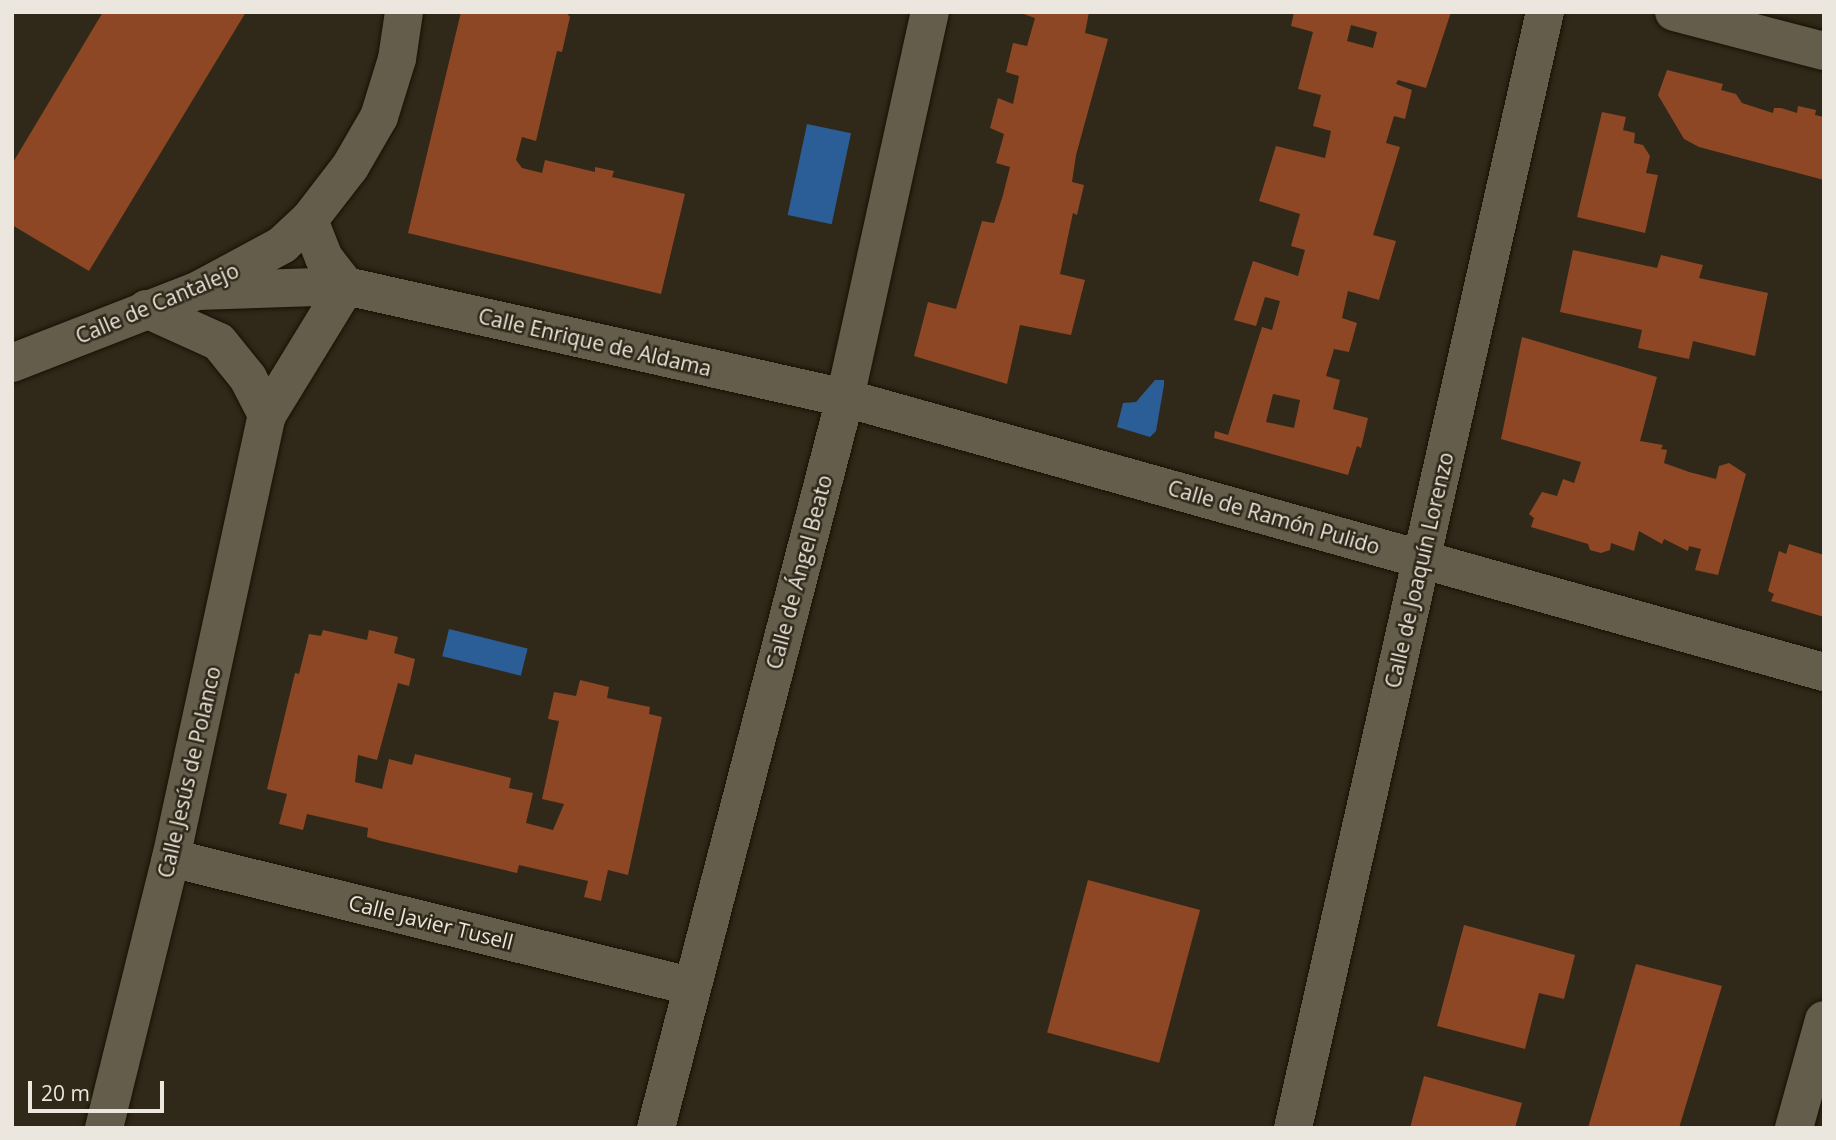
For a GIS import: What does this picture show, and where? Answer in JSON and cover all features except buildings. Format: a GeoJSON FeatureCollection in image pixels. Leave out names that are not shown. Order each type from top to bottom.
{"type":"FeatureCollection","features":[{"type":"Feature","properties":{"kind":"street","name":"Calle de Cantalejo"},"geometry":{"type":"LineString","coordinates":[[12,363],[197,291],[282,244],[309,220],[350,167],[379,117],[397,60],[404,12]]}},
{"type":"Feature","properties":{"kind":"street","name":"Calle de Ángel Beato"},"geometry":{"type":"LineString","coordinates":[[656,1128],[690,986],[845,398],[930,12]]}},
{"type":"Feature","properties":{"kind":"street","name":"Calle de Joaquín Lorenzo"},"geometry":{"type":"LineString","coordinates":[[1293,1128],[1545,12]]}},
{"type":"Feature","properties":{"kind":"street"},"geometry":{"type":"LineString","coordinates":[[1674,12],[1824,51]]}},
{"type":"Feature","properties":{"kind":"street"},"geometry":{"type":"LineString","coordinates":[[309,220],[324,258],[345,286]]}},
{"type":"Feature","properties":{"kind":"street","name":"Calle Enrique de Aldama"},"geometry":{"type":"LineString","coordinates":[[197,291],[345,286],[845,398]]}},
{"type":"Feature","properties":{"kind":"street","name":"Calle Jesús de Polanco"},"geometry":{"type":"LineString","coordinates":[[104,1128],[171,858],[267,415],[345,286]]}},
{"type":"Feature","properties":{"kind":"street"},"geometry":{"type":"LineString","coordinates":[[146,309],[219,342],[248,378],[267,415]]}},
{"type":"Feature","properties":{"kind":"street","name":"Calle de Ramón Pulido"},"geometry":{"type":"LineString","coordinates":[[845,398],[1824,672]]}},
{"type":"Feature","properties":{"kind":"street","name":"Calle Javier Tusell"},"geometry":{"type":"LineString","coordinates":[[171,858],[690,986]]}},
{"type":"Feature","properties":{"kind":"street"},"geometry":{"type":"LineString","coordinates":[[1794,1128],[1824,1020]]}},
{"type":"Feature","properties":{"kind":"water"},"geometry":{"type":"Polygon","coordinates":[[[807,124],[851,133],[832,224],[788,215],[807,124]]]}},
{"type":"Feature","properties":{"kind":"water"},"geometry":{"type":"Polygon","coordinates":[[[1155,380],[1164,380],[1156,431],[1150,437],[1117,427],[1123,403],[1136,402],[1155,380]]]}},
{"type":"Feature","properties":{"kind":"water"},"geometry":{"type":"Polygon","coordinates":[[[449,629],[528,649],[521,676],[442,656],[449,629]]]}}]}
